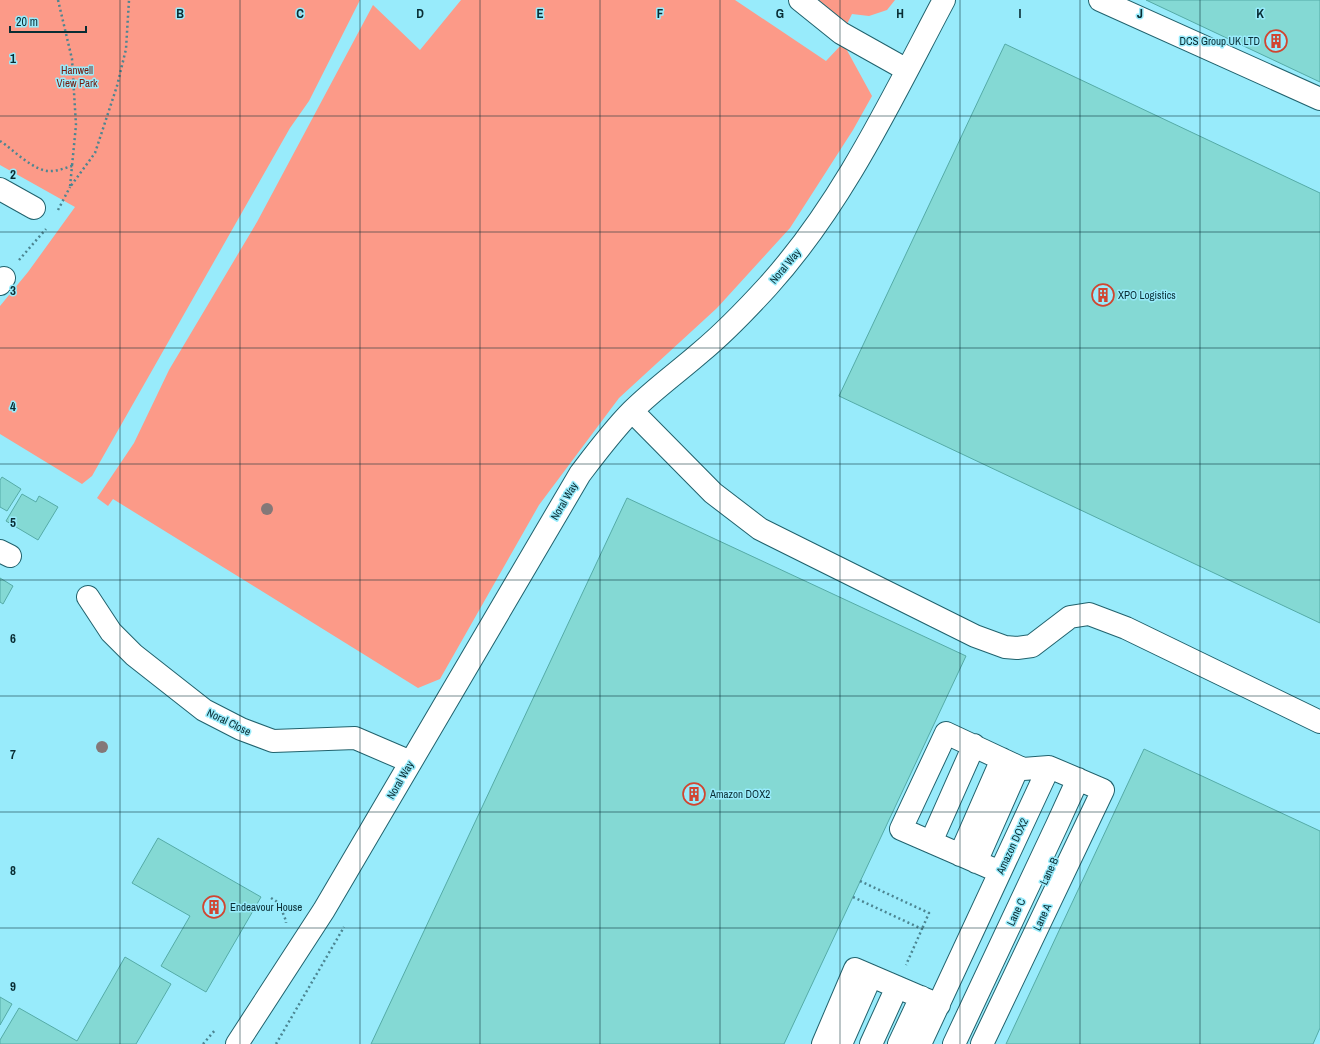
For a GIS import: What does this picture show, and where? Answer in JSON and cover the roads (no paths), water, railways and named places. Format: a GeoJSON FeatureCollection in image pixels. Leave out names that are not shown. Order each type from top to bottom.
{"type":"FeatureCollection","features":[{"type":"Feature","properties":{"kind":"street"},"geometry":{"type":"LineString","coordinates":[[800,0],[841,33],[907,70]]}},
{"type":"Feature","properties":{"kind":"street","name":"Noral Way"},"geometry":{"type":"LineString","coordinates":[[237,1044],[324,910],[580,474],[604,442],[632,411],[702,351],[734,321],[768,285],[803,243],[874,133],[944,0]]}},
{"type":"Feature","properties":{"kind":"street"},"geometry":{"type":"LineString","coordinates":[[1100,0],[1320,99]]}},
{"type":"Feature","properties":{"kind":"street"},"geometry":{"type":"LineString","coordinates":[[0,189],[34,208]]}},
{"type":"Feature","properties":{"kind":"street"},"geometry":{"type":"LineString","coordinates":[[632,411],[713,494],[760,529],[975,636],[1005,647],[1017,648],[1032,646],[1070,617],[1089,614],[1126,628],[1320,722]]}},
{"type":"Feature","properties":{"kind":"street","name":"Noral Close"},"geometry":{"type":"LineString","coordinates":[[88,596],[111,632],[134,655],[204,710],[242,729],[273,741],[355,738],[411,762]]}},
{"type":"Feature","properties":{"kind":"street"},"geometry":{"type":"LineString","coordinates":[[959,854],[901,829],[946,733],[1003,757],[1090,784]]}},
{"type":"Feature","properties":{"kind":"street"},"geometry":{"type":"LineString","coordinates":[[959,854],[1003,757]]}},
{"type":"Feature","properties":{"kind":"street"},"geometry":{"type":"LineString","coordinates":[[959,854],[1003,757]]}},
{"type":"Feature","properties":{"kind":"street","name":"Amazon DOX2"},"geometry":{"type":"LineString","coordinates":[[920,1044],[903,990],[959,854],[1003,757]]}},
{"type":"Feature","properties":{"kind":"street","name":"Lane C"},"geometry":{"type":"LineString","coordinates":[[954,1044],[1057,825],[1090,784]]}},
{"type":"Feature","properties":{"kind":"street","name":"Lane B"},"geometry":{"type":"LineString","coordinates":[[967,1044],[1090,784]]}},
{"type":"Feature","properties":{"kind":"street","name":"Lane A"},"geometry":{"type":"LineString","coordinates":[[982,1044],[1090,784]]}},
{"type":"Feature","properties":{"kind":"street"},"geometry":{"type":"LineString","coordinates":[[822,1044],[855,969],[903,990]]}},
{"type":"Feature","properties":{"kind":"street"},"geometry":{"type":"LineString","coordinates":[[841,1044],[903,990]]}},
{"type":"Feature","properties":{"kind":"street"},"geometry":{"type":"LineString","coordinates":[[855,1044],[903,990]]}},
{"type":"Feature","properties":{"kind":"street"},"geometry":{"type":"LineString","coordinates":[[870,1044],[903,990]]}},
{"type":"Feature","properties":{"kind":"street"},"geometry":{"type":"LineString","coordinates":[[886,1044],[903,990]]}},
{"type":"Feature","properties":{"kind":"street"},"geometry":{"type":"LineString","coordinates":[[899,1044],[903,990]]}},
{"type":"Feature","properties":{"kind":"place","name":"DCS Group UK LTD"},"geometry":{"type":"Point","coordinates":[1276,41]}},
{"type":"Feature","properties":{"kind":"place","name":"XPO Logistics"},"geometry":{"type":"Point","coordinates":[1103,295]}},
{"type":"Feature","properties":{"kind":"place","name":"Amazon DOX2"},"geometry":{"type":"Point","coordinates":[694,794]}},
{"type":"Feature","properties":{"kind":"place","name":"Endeavour House"},"geometry":{"type":"Point","coordinates":[214,907]}},
{"type":"Feature","properties":{"kind":"park label","name":"Hanwell View Park"},"geometry":{"type":"Point","coordinates":[77,76]}}]}
